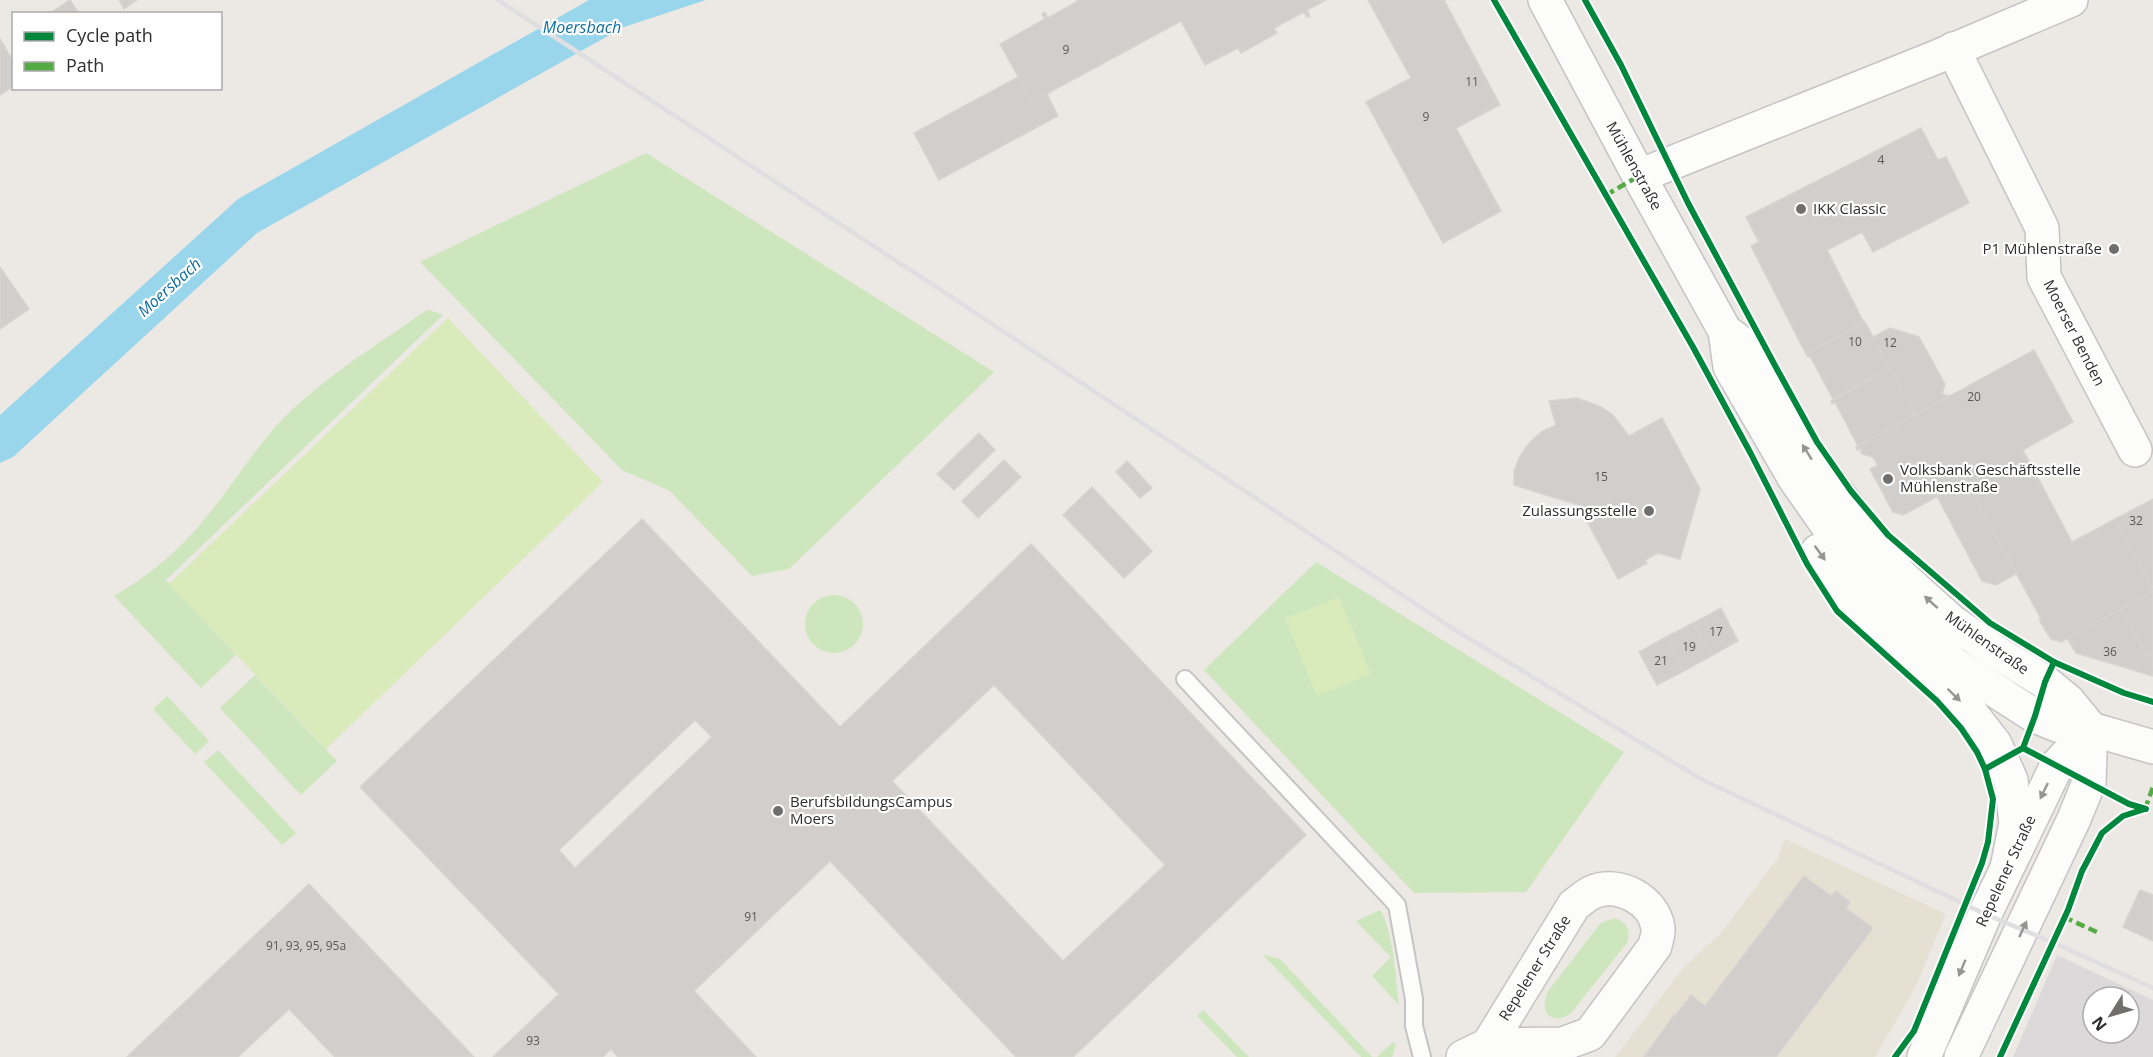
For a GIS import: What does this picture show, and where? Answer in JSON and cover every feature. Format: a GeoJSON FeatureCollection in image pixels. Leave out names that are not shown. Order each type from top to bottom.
{"type":"FeatureCollection","features":[{"type":"Feature","properties":{"kind":"main road","name":"Mühlenstraße"},"geometry":{"type":"LineString","coordinates":[[1545,0],[1725,331],[1730,367],[1795,479],[1851,559],[1883,596],[1954,664],[2035,716],[2057,724],[2091,729]]}},
{"type":"Feature","properties":{"kind":"main road"},"geometry":{"type":"LineString","coordinates":[[1639,176],[2071,0]]}},
{"type":"Feature","properties":{"kind":"main road","name":"Moerser Benden"},"geometry":{"type":"LineString","coordinates":[[1953,49],[2042,228],[2044,277],[2135,450]]}},
{"type":"Feature","properties":{"kind":"main road","name":"Mühlenstraße"},"geometry":{"type":"LineString","coordinates":[[1725,331],[1744,345],[1808,455],[1900,575],[1951,621],[2068,700],[2091,729]]}},
{"type":"Feature","properties":{"kind":"main road"},"geometry":{"type":"LineString","coordinates":[[1795,479],[1801,516],[1813,543],[1853,598],[1893,639],[1968,708],[1995,744],[2011,780],[2016,823],[2007,868]]}},
{"type":"Feature","properties":{"kind":"main road"},"geometry":{"type":"LineString","coordinates":[[1961,1057],[2086,791],[2089,782],[2091,729],[2153,747]]}},
{"type":"Feature","properties":{"kind":"main road","name":"Repelener Straße"},"geometry":{"type":"LineString","coordinates":[[1924,1057],[1984,914],[2057,765],[2091,729]]}},
{"type":"Feature","properties":{"kind":"main road","name":"Repelener Straße"},"geometry":{"type":"LineString","coordinates":[[1616,889],[1638,896],[1653,912],[1658,929],[1655,946],[1590,1034],[1563,1044],[1475,1051],[1575,905],[1594,891],[1616,889]]}},
{"type":"Feature","properties":{"kind":"lane"},"geometry":{"type":"LineString","coordinates":[[1185,679],[1397,905],[1414,999],[1414,1026],[1422,1057]]}},
{"type":"Feature","properties":{"kind":"shaded area"},"geometry":{"type":"Polygon","coordinates":[[[1785,839],[1946,914],[1915,988],[1875,1057],[1615,1057],[1683,968],[1721,933],[1778,858],[1785,839]]]}},
{"type":"Feature","properties":{"kind":"shaded area"},"geometry":{"type":"Polygon","coordinates":[[[2057,955],[2121,985],[2081,985],[2081,1045],[2141,1045],[2141,994],[2153,1000],[2153,1057],[2013,1057],[2057,955]]]}},
{"type":"Feature","properties":{"kind":"green space"},"geometry":{"type":"Polygon","coordinates":[[[646,153],[994,372],[789,569],[752,576],[670,491],[622,470],[420,262],[646,153]]]}},
{"type":"Feature","properties":{"kind":"green space"},"geometry":{"type":"Polygon","coordinates":[[[429,310],[443,315],[166,580],[236,655],[201,688],[114,596],[151,572],[195,531],[266,437],[292,410],[347,365],[429,310]]]}},
{"type":"Feature","properties":{"kind":"green space"},"geometry":{"type":"Polygon","coordinates":[[[448,318],[603,482],[326,749],[169,584],[448,318]]]}},
{"type":"Feature","properties":{"kind":"green space"},"geometry":{"type":"Polygon","coordinates":[[[1316,562],[1624,752],[1526,892],[1414,893],[1204,670],[1316,562]]]}},
{"type":"Feature","properties":{"kind":"green space"},"geometry":{"type":"Polygon","coordinates":[[[834,595],[845,597],[855,603],[861,613],[863,624],[861,635],[855,645],[845,651],[834,653],[823,651],[813,645],[807,635],[805,624],[807,613],[813,603],[823,597],[834,595]]]}},
{"type":"Feature","properties":{"kind":"green space"},"geometry":{"type":"Polygon","coordinates":[[[1339,597],[1371,674],[1317,696],[1285,619],[1339,597]]]}},
{"type":"Feature","properties":{"kind":"green space"},"geometry":{"type":"Polygon","coordinates":[[[255,675],[337,761],[301,795],[220,708],[255,675]]]}},
{"type":"Feature","properties":{"kind":"green space"},"geometry":{"type":"Polygon","coordinates":[[[167,696],[209,741],[195,754],[153,709],[167,696]]]}},
{"type":"Feature","properties":{"kind":"green space"},"geometry":{"type":"Polygon","coordinates":[[[218,750],[296,833],[282,845],[204,762],[218,750]]]}},
{"type":"Feature","properties":{"kind":"green space"},"geometry":{"type":"Polygon","coordinates":[[[1380,910],[1391,942],[1399,1005],[1372,976],[1391,957],[1356,921],[1380,910]]]}},
{"type":"Feature","properties":{"kind":"green space"},"geometry":{"type":"Polygon","coordinates":[[[1615,918],[1627,928],[1627,943],[1571,1013],[1564,1017],[1552,1017],[1545,1010],[1549,990],[1599,925],[1615,918]]]}},
{"type":"Feature","properties":{"kind":"green space"},"geometry":{"type":"Polygon","coordinates":[[[1262,954],[1280,959],[1372,1057],[1361,1057],[1262,954]]]}},
{"type":"Feature","properties":{"kind":"green space"},"geometry":{"type":"Polygon","coordinates":[[[1203,1010],[1249,1057],[1237,1057],[1197,1016],[1203,1010]]]}},
{"type":"Feature","properties":{"kind":"green space"},"geometry":{"type":"Polygon","coordinates":[[[1393,1042],[1396,1045],[1392,1057],[1377,1057],[1393,1042]]]}},
{"type":"Feature","properties":{"kind":"water","name":"Moersbach"},"geometry":{"type":"Polygon","coordinates":[[[589,0],[706,0],[624,27],[257,233],[13,457],[0,463],[0,415],[238,199],[589,0]]]}},
{"type":"Feature","properties":{"kind":"building"},"geometry":{"type":"Polygon","coordinates":[[[70,0],[78,12],[52,12],[70,0]]]}},
{"type":"Feature","properties":{"kind":"building"},"geometry":{"type":"Polygon","coordinates":[[[119,0],[137,0],[124,9],[119,0]]]}},
{"type":"Feature","properties":{"kind":"building"},"geometry":{"type":"Polygon","coordinates":[[[1077,0],[1326,0],[1307,10],[1310,16],[1307,17],[1304,12],[1274,28],[1277,33],[1241,53],[1238,48],[1205,65],[1181,21],[1032,102],[1000,44],[1045,19],[1042,14],[1045,12],[1048,18],[1077,0]]]}},
{"type":"Feature","properties":{"kind":"building"},"geometry":{"type":"Polygon","coordinates":[[[1368,0],[1444,0],[1500,105],[1456,128],[1501,211],[1443,243],[1366,102],[1411,78],[1368,0]]]}},
{"type":"Feature","properties":{"kind":"building"},"geometry":{"type":"Polygon","coordinates":[[[0,39],[12,60],[12,87],[0,95],[0,39]]]}},
{"type":"Feature","properties":{"kind":"building"},"geometry":{"type":"Polygon","coordinates":[[[1018,77],[1032,102],[1047,94],[1058,116],[939,180],[914,133],[1018,77]]]}},
{"type":"Feature","properties":{"kind":"building"},"geometry":{"type":"Polygon","coordinates":[[[1921,128],[1938,160],[1946,157],[1969,203],[1873,252],[1862,232],[1827,250],[1864,323],[1806,354],[1751,246],[1759,242],[1746,217],[1921,128]]]}},
{"type":"Feature","properties":{"kind":"building"},"geometry":{"type":"Polygon","coordinates":[[[0,267],[29,309],[0,329],[0,267]]]}},
{"type":"Feature","properties":{"kind":"building"},"geometry":{"type":"Polygon","coordinates":[[[1865,322],[1890,368],[1833,399],[1810,356],[1806,354],[1865,322]]]}},
{"type":"Feature","properties":{"kind":"building"},"geometry":{"type":"Polygon","coordinates":[[[1890,328],[1919,337],[1945,384],[1942,394],[1949,396],[1915,415],[1873,337],[1890,328]]]}},
{"type":"Feature","properties":{"kind":"building"},"geometry":{"type":"Polygon","coordinates":[[[2034,350],[2073,422],[2023,450],[2072,542],[2115,519],[2153,588],[2153,592],[2061,642],[2051,639],[2039,620],[2041,619],[1966,481],[1903,515],[1893,512],[1870,469],[1878,465],[1873,457],[1862,454],[1856,447],[2034,350]]]}},
{"type":"Feature","properties":{"kind":"building"},"geometry":{"type":"Polygon","coordinates":[[[1890,368],[1915,415],[1858,446],[1835,402],[1832,404],[1831,401],[1890,368]]]}},
{"type":"Feature","properties":{"kind":"building"},"geometry":{"type":"Polygon","coordinates":[[[1577,398],[1601,407],[1613,415],[1629,436],[1662,418],[1700,489],[1680,559],[1658,553],[1645,560],[1647,563],[1618,579],[1582,512],[1588,508],[1514,485],[1514,471],[1520,456],[1530,442],[1543,431],[1556,425],[1549,401],[1577,398]]]}},
{"type":"Feature","properties":{"kind":"building"},"geometry":{"type":"Polygon","coordinates":[[[979,433],[995,450],[954,490],[937,474],[979,433]]]}},
{"type":"Feature","properties":{"kind":"building"},"geometry":{"type":"Polygon","coordinates":[[[1004,460],[1021,477],[978,518],[962,501],[1004,460]]]}},
{"type":"Feature","properties":{"kind":"building"},"geometry":{"type":"Polygon","coordinates":[[[1127,461],[1152,488],[1140,498],[1116,472],[1127,461]]]}},
{"type":"Feature","properties":{"kind":"building"},"geometry":{"type":"Polygon","coordinates":[[[1966,481],[2016,574],[1996,585],[1982,581],[1937,496],[1966,481]]]}},
{"type":"Feature","properties":{"kind":"building"},"geometry":{"type":"Polygon","coordinates":[[[1092,487],[1152,551],[1124,578],[1063,515],[1092,487]]]}},
{"type":"Feature","properties":{"kind":"building"},"geometry":{"type":"Polygon","coordinates":[[[2153,499],[2153,588],[2115,519],[2153,499]]]}},
{"type":"Feature","properties":{"kind":"building","name":"BerufsbildungsCampus Moers"},"geometry":{"type":"Polygon","coordinates":[[[642,519],[840,727],[1031,544],[1306,835],[1073,1057],[1016,1057],[830,861],[694,991],[756,1057],[618,1057],[611,1049],[603,1057],[493,1057],[559,994],[360,787],[642,519]],[[994,685],[892,781],[1063,961],[1165,865],[994,685]],[[695,720],[559,850],[575,868],[712,737],[695,720]]]}},
{"type":"Feature","properties":{"kind":"building"},"geometry":{"type":"Polygon","coordinates":[[[2153,592],[2153,652],[2147,655],[2121,609],[2153,592]]]}},
{"type":"Feature","properties":{"kind":"building"},"geometry":{"type":"Polygon","coordinates":[[[1721,608],[1738,641],[1711,656],[1693,623],[1721,608]]]}},
{"type":"Feature","properties":{"kind":"building"},"geometry":{"type":"Polygon","coordinates":[[[2121,609],[2153,667],[2153,676],[2076,653],[2067,638],[2121,609]]]}},
{"type":"Feature","properties":{"kind":"building"},"geometry":{"type":"Polygon","coordinates":[[[1693,623],[1711,656],[1684,671],[1666,637],[1693,623]]]}},
{"type":"Feature","properties":{"kind":"building"},"geometry":{"type":"Polygon","coordinates":[[[1666,637],[1684,671],[1657,685],[1639,652],[1666,637]]]}},
{"type":"Feature","properties":{"kind":"building"},"geometry":{"type":"Polygon","coordinates":[[[2153,652],[2153,667],[2147,655],[2153,652]]]}},
{"type":"Feature","properties":{"kind":"building"},"geometry":{"type":"Polygon","coordinates":[[[1804,876],[1831,896],[1836,891],[1850,902],[1846,908],[1873,928],[1776,1057],[1644,1057],[1691,995],[1705,1006],[1804,876]]]}},
{"type":"Feature","properties":{"kind":"building"},"geometry":{"type":"Polygon","coordinates":[[[309,884],[474,1057],[335,1057],[289,1009],[238,1057],[127,1057],[309,884]]]}},
{"type":"Feature","properties":{"kind":"building"},"geometry":{"type":"Polygon","coordinates":[[[2140,890],[2153,895],[2153,941],[2123,927],[2140,890]]]}},
{"type":"Feature","properties":{"kind":"railway"},"geometry":{"type":"LineString","coordinates":[[498,0],[1455,630],[1701,779],[1985,914],[2153,988]]}},
{"type":"Feature","properties":{"kind":"marked path"},"geometry":{"type":"LineString","coordinates":[[1606,195],[1639,176]]}},
{"type":"Feature","properties":{"kind":"marked path"},"geometry":{"type":"LineString","coordinates":[[2145,809],[2153,787]]}},
{"type":"Feature","properties":{"kind":"marked path"},"geometry":{"type":"LineString","coordinates":[[2064,917],[2099,933]]}},
{"type":"Feature","properties":{"kind":"cycle path"},"geometry":{"type":"LineString","coordinates":[[1494,0],[1693,347],[1807,564],[1837,611],[1937,701],[1961,728],[1985,769],[1993,799],[1988,842],[1982,863],[1914,1031],[1895,1057]]}},
{"type":"Feature","properties":{"kind":"cycle path"},"geometry":{"type":"LineString","coordinates":[[1585,0],[1621,65],[1688,203],[1778,371],[1817,442],[1851,491],[1888,535],[1990,623],[2054,662],[2124,693],[2153,702]]}},
{"type":"Feature","properties":{"kind":"cycle path"},"geometry":{"type":"LineString","coordinates":[[1985,769],[2023,748],[2054,662]]}},
{"type":"Feature","properties":{"kind":"cycle path"},"geometry":{"type":"LineString","coordinates":[[2023,748],[2129,804],[2146,809]]}},
{"type":"Feature","properties":{"kind":"cycle path"},"geometry":{"type":"LineString","coordinates":[[2000,1057],[2068,910],[2082,871],[2102,833],[2123,816],[2145,809]]}},
{"type":"Feature","properties":{"kind":"place","name":"IKK Classic"},"geometry":{"type":"Point","coordinates":[1801,209]}},
{"type":"Feature","properties":{"kind":"place","name":"P1 Mühlenstraße"},"geometry":{"type":"Point","coordinates":[2114,249]}},
{"type":"Feature","properties":{"kind":"place","name":"Volksbank Geschäftsstelle Mühlenstraße"},"geometry":{"type":"Point","coordinates":[1888,479]}},
{"type":"Feature","properties":{"kind":"place","name":"Zulassungsstelle"},"geometry":{"type":"Point","coordinates":[1649,511]}},
{"type":"Feature","properties":{"kind":"place","name":"BerufsbildungsCampus Moers"},"geometry":{"type":"Point","coordinates":[778,811]}}]}
